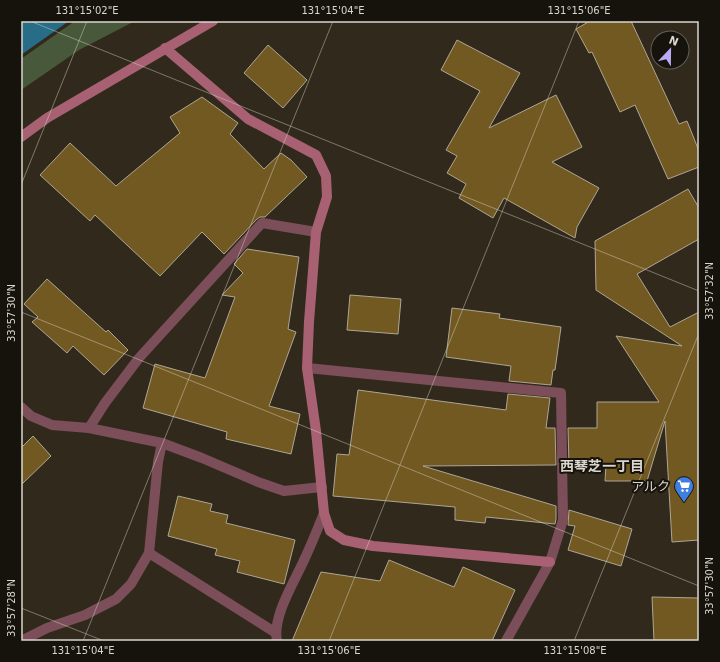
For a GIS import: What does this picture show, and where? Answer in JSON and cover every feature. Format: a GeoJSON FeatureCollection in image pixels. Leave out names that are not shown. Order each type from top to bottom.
{"type":"FeatureCollection","features":[{"type":"Feature","properties":{"kind":"street"},"geometry":{"type":"LineString","coordinates":[[21,137],[47,118],[212,21]]}},
{"type":"Feature","properties":{"kind":"street"},"geometry":{"type":"LineString","coordinates":[[164,48],[248,119],[316,155],[326,176],[327,197],[316,232],[307,368],[316,431],[324,513],[330,531],[344,540],[373,546],[550,562]]}},
{"type":"Feature","properties":{"kind":"street"},"geometry":{"type":"LineString","coordinates":[[88,428],[139,358],[262,223],[316,232]]}},
{"type":"Feature","properties":{"kind":"street"},"geometry":{"type":"LineString","coordinates":[[307,368],[561,393],[563,520],[550,562],[506,641]]}},
{"type":"Feature","properties":{"kind":"street"},"geometry":{"type":"LineString","coordinates":[[21,407],[31,416],[52,425],[88,428],[162,443],[284,491],[322,487]]}},
{"type":"Feature","properties":{"kind":"street"},"geometry":{"type":"LineString","coordinates":[[21,641],[47,628],[85,615],[116,599],[132,584],[149,553],[158,462],[162,443]]}},
{"type":"Feature","properties":{"kind":"street"},"geometry":{"type":"LineString","coordinates":[[149,553],[277,637],[281,611],[306,558],[324,513]]}},
{"type":"Feature","properties":{"kind":"green space"},"geometry":{"type":"Polygon","coordinates":[[[75,21],[135,21],[79,50],[21,90],[21,59],[75,21]]]}},
{"type":"Feature","properties":{"kind":"water"},"geometry":{"type":"Polygon","coordinates":[[[21,21],[69,21],[21,55],[21,21]]]}},
{"type":"Feature","properties":{"kind":"building"},"geometry":{"type":"Polygon","coordinates":[[[590,21],[631,21],[650,62],[650,70],[654,70],[679,124],[687,121],[699,151],[699,167],[668,179],[635,105],[620,112],[592,52],[589,53],[576,29],[590,21]]]}},
{"type":"Feature","properties":{"kind":"building"},"geometry":{"type":"Polygon","coordinates":[[[457,40],[520,73],[489,128],[556,95],[582,147],[552,162],[599,188],[577,227],[575,238],[504,198],[493,218],[459,198],[466,184],[447,173],[457,156],[446,150],[480,91],[441,70],[457,40]]]}},
{"type":"Feature","properties":{"kind":"building"},"geometry":{"type":"Polygon","coordinates":[[[268,45],[307,80],[283,108],[244,73],[268,45]]]}},
{"type":"Feature","properties":{"kind":"building"},"geometry":{"type":"Polygon","coordinates":[[[202,97],[238,123],[230,134],[264,169],[281,153],[291,160],[307,177],[265,217],[260,217],[257,219],[224,254],[202,232],[160,276],[95,215],[90,221],[40,175],[70,143],[116,186],[180,133],[170,117],[202,97]]]}},
{"type":"Feature","properties":{"kind":"building"},"geometry":{"type":"Polygon","coordinates":[[[688,189],[699,208],[699,239],[637,274],[670,327],[699,312],[699,540],[672,542],[665,421],[647,481],[605,481],[606,465],[569,465],[568,428],[597,428],[597,402],[659,402],[616,336],[682,346],[596,290],[595,241],[688,189]]]}},
{"type":"Feature","properties":{"kind":"building"},"geometry":{"type":"Polygon","coordinates":[[[247,249],[299,257],[288,329],[296,332],[269,406],[300,414],[291,454],[226,439],[227,432],[143,408],[155,364],[205,378],[235,297],[222,295],[243,273],[234,264],[247,249]]]}},
{"type":"Feature","properties":{"kind":"building"},"geometry":{"type":"Polygon","coordinates":[[[47,279],[106,332],[108,330],[128,350],[104,375],[73,346],[67,353],[32,322],[38,317],[24,304],[47,279]]]}},
{"type":"Feature","properties":{"kind":"building"},"geometry":{"type":"Polygon","coordinates":[[[350,295],[401,299],[398,334],[347,330],[350,295]]]}},
{"type":"Feature","properties":{"kind":"building"},"geometry":{"type":"Polygon","coordinates":[[[452,308],[500,314],[499,318],[561,327],[555,370],[553,370],[551,385],[509,381],[511,366],[446,357],[452,308]]]}},
{"type":"Feature","properties":{"kind":"building"},"geometry":{"type":"Polygon","coordinates":[[[358,390],[506,410],[508,394],[550,398],[546,428],[555,428],[556,465],[423,466],[556,506],[555,524],[486,517],[485,523],[455,520],[455,507],[333,496],[337,454],[349,455],[358,390]]]}},
{"type":"Feature","properties":{"kind":"building"},"geometry":{"type":"Polygon","coordinates":[[[33,436],[51,456],[21,485],[21,448],[33,436]]]}},
{"type":"Feature","properties":{"kind":"building"},"geometry":{"type":"Polygon","coordinates":[[[178,496],[212,504],[210,511],[228,515],[226,523],[295,540],[284,584],[237,572],[240,561],[215,555],[217,549],[168,536],[178,496]]]}},
{"type":"Feature","properties":{"kind":"building"},"geometry":{"type":"Polygon","coordinates":[[[569,510],[632,529],[621,566],[568,550],[575,526],[568,525],[569,510]]]}},
{"type":"Feature","properties":{"kind":"building"},"geometry":{"type":"Polygon","coordinates":[[[389,560],[454,587],[463,567],[515,590],[492,641],[292,641],[321,572],[380,581],[389,560]]]}},
{"type":"Feature","properties":{"kind":"building"},"geometry":{"type":"Polygon","coordinates":[[[652,597],[699,598],[699,641],[654,641],[652,597]]]}},
{"type":"Feature","properties":{"kind":"place","name":"アルク"},"geometry":{"type":"Point","coordinates":[684,503]}},
{"type":"Feature","properties":{"kind":"district","name":"西琴芝一丁目"},"geometry":{"type":"Point","coordinates":[602,466]}}]}
